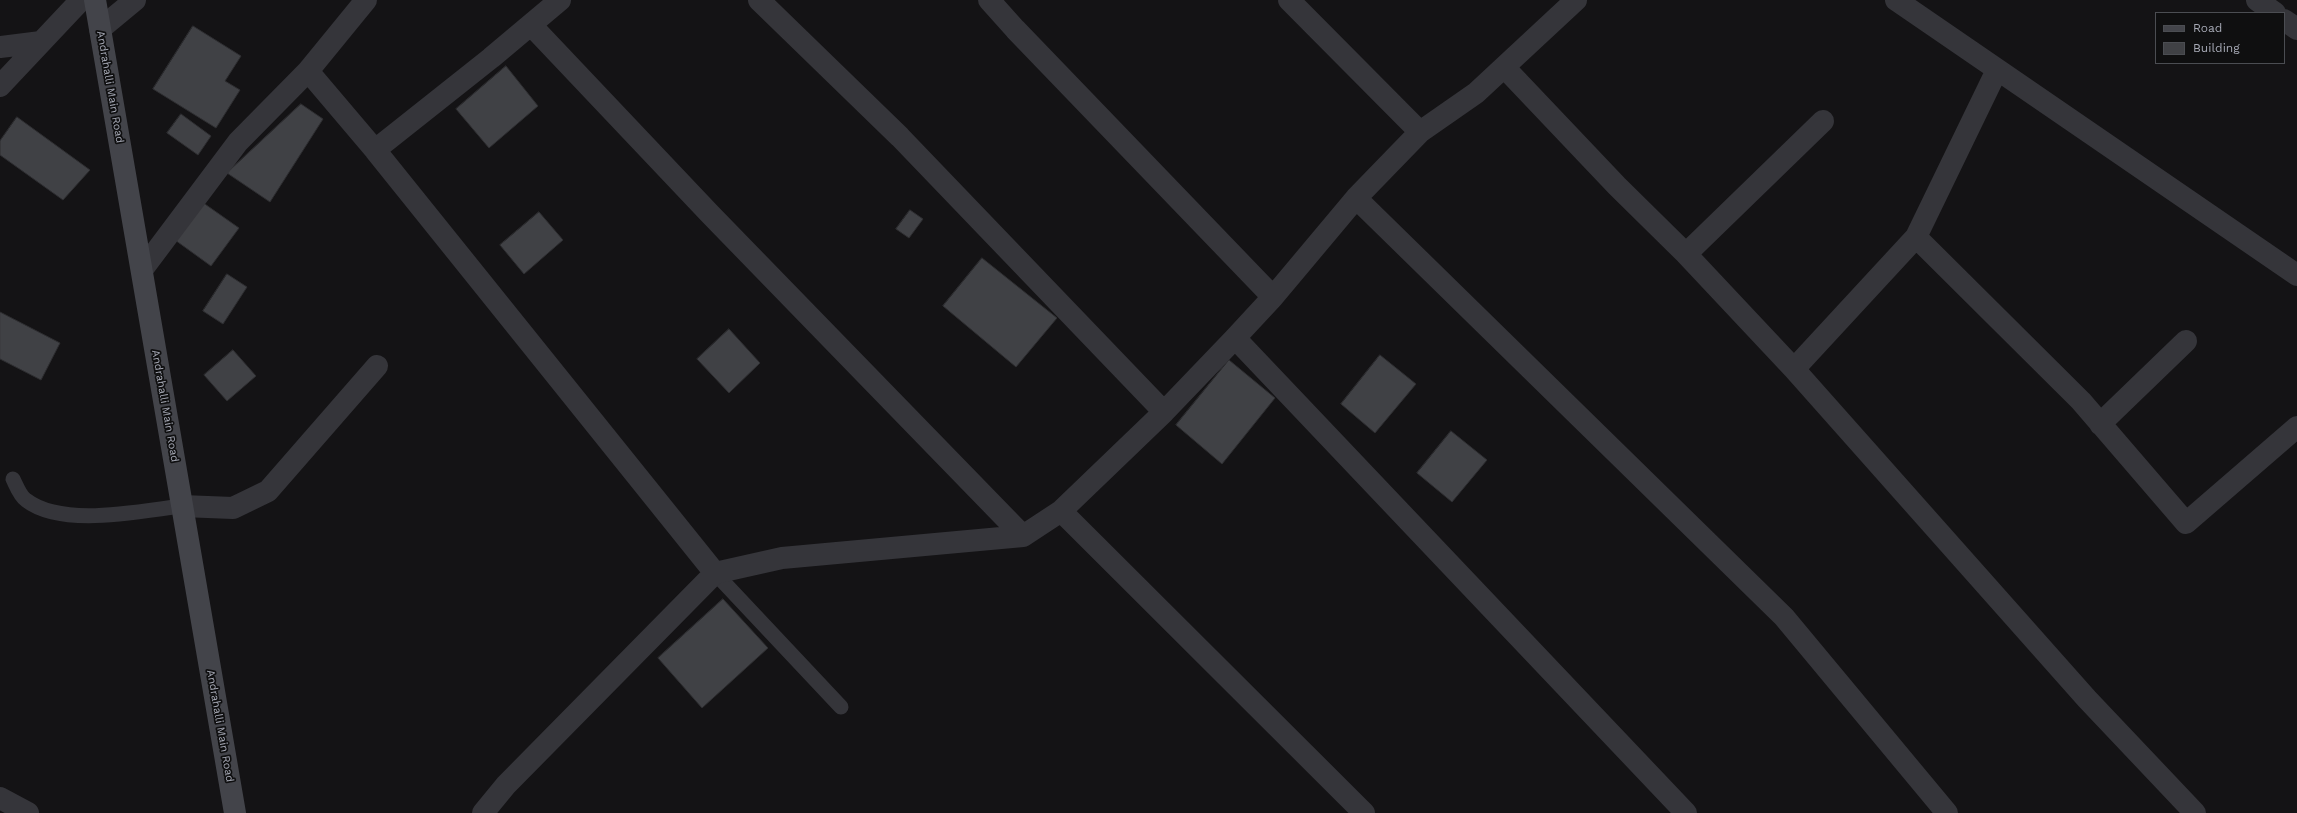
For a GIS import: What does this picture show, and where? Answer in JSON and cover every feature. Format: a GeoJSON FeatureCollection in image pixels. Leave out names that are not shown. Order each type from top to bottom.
{"type":"FeatureCollection","features":[{"type":"Feature","properties":{"kind":"main road","name":"Andrahalli Main Road"},"geometry":{"type":"LineString","coordinates":[[95,0],[235,813]]}},
{"type":"Feature","properties":{"kind":"street"},"geometry":{"type":"LineString","coordinates":[[0,86],[81,0]]}},
{"type":"Feature","properties":{"kind":"street"},"geometry":{"type":"LineString","coordinates":[[100,28],[135,0]]}},
{"type":"Feature","properties":{"kind":"street"},"geometry":{"type":"LineString","coordinates":[[142,270],[238,142],[308,71],[366,0]]}},
{"type":"Feature","properties":{"kind":"street"},"geometry":{"type":"LineString","coordinates":[[375,150],[560,0]]}},
{"type":"Feature","properties":{"kind":"street"},"geometry":{"type":"LineString","coordinates":[[759,0],[900,137],[1164,412]]}},
{"type":"Feature","properties":{"kind":"street"},"geometry":{"type":"LineString","coordinates":[[989,0],[1015,30],[1273,297]]}},
{"type":"Feature","properties":{"kind":"street"},"geometry":{"type":"LineString","coordinates":[[1289,0],[1420,132]]}},
{"type":"Feature","properties":{"kind":"street"},"geometry":{"type":"LineString","coordinates":[[1896,0],[2297,275]]}},
{"type":"Feature","properties":{"kind":"street"},"geometry":{"type":"LineString","coordinates":[[2257,0],[2274,12]]}},
{"type":"Feature","properties":{"kind":"street"},"geometry":{"type":"LineString","coordinates":[[483,813],[506,785],[715,573],[782,558],[1023,536],[1061,511],[1164,412],[1235,338],[1273,297],[1356,198],[1420,132],[1476,93],[1572,1]]}},
{"type":"Feature","properties":{"kind":"street"},"geometry":{"type":"LineString","coordinates":[[2285,21],[2297,29]]}},
{"type":"Feature","properties":{"kind":"street"},"geometry":{"type":"LineString","coordinates":[[531,25],[710,214],[1023,536]]}},
{"type":"Feature","properties":{"kind":"street"},"geometry":{"type":"LineString","coordinates":[[0,47],[40,42]]}},
{"type":"Feature","properties":{"kind":"street"},"geometry":{"type":"LineString","coordinates":[[1504,67],[1616,186],[1686,254],[1794,369],[2087,699],[2194,813]]}},
{"type":"Feature","properties":{"kind":"street"},"geometry":{"type":"LineString","coordinates":[[1794,369],[1916,237],[1997,70]]}},
{"type":"Feature","properties":{"kind":"street"},"geometry":{"type":"LineString","coordinates":[[308,71],[375,150],[715,573]]}},
{"type":"Feature","properties":{"kind":"street"},"geometry":{"type":"LineString","coordinates":[[1686,254],[1823,121]]}},
{"type":"Feature","properties":{"kind":"street"},"geometry":{"type":"LineString","coordinates":[[1356,198],[1784,617],[1947,813]]}},
{"type":"Feature","properties":{"kind":"street"},"geometry":{"type":"LineString","coordinates":[[1916,237],[2081,402],[2186,523],[2297,427]]}},
{"type":"Feature","properties":{"kind":"street"},"geometry":{"type":"LineString","coordinates":[[1235,338],[1686,813]]}},
{"type":"Feature","properties":{"kind":"street"},"geometry":{"type":"LineString","coordinates":[[2100,424],[2186,341]]}},
{"type":"Feature","properties":{"kind":"street"},"geometry":{"type":"LineString","coordinates":[[182,506],[233,508],[268,491],[377,366]]}},
{"type":"Feature","properties":{"kind":"street"},"geometry":{"type":"LineString","coordinates":[[1061,511],[1364,813]]}},
{"type":"Feature","properties":{"kind":"street"},"geometry":{"type":"LineString","coordinates":[[0,798],[28,813]]}},
{"type":"Feature","properties":{"kind":"lane"},"geometry":{"type":"LineString","coordinates":[[13,479],[25,500],[58,514],[108,515],[182,506]]}},
{"type":"Feature","properties":{"kind":"lane"},"geometry":{"type":"LineString","coordinates":[[715,573],[841,707]]}},
{"type":"Feature","properties":{"kind":"building"},"geometry":{"type":"Polygon","coordinates":[[[193,26],[241,56],[225,81],[240,90],[216,128],[153,89],[193,26]]]}},
{"type":"Feature","properties":{"kind":"building"},"geometry":{"type":"Polygon","coordinates":[[[506,66],[538,106],[489,148],[456,109],[506,66]]]}},
{"type":"Feature","properties":{"kind":"building"},"geometry":{"type":"Polygon","coordinates":[[[301,104],[323,119],[270,202],[227,173],[301,104]]]}},
{"type":"Feature","properties":{"kind":"building"},"geometry":{"type":"Polygon","coordinates":[[[181,114],[211,136],[198,155],[167,133],[181,114]]]}},
{"type":"Feature","properties":{"kind":"building"},"geometry":{"type":"Polygon","coordinates":[[[17,117],[90,170],[63,200],[0,155],[0,141],[17,117]]]}},
{"type":"Feature","properties":{"kind":"building"},"geometry":{"type":"Polygon","coordinates":[[[202,202],[239,228],[211,266],[175,240],[202,202]]]}},
{"type":"Feature","properties":{"kind":"building"},"geometry":{"type":"Polygon","coordinates":[[[910,210],[923,219],[909,238],[896,229],[910,210]]]}},
{"type":"Feature","properties":{"kind":"building"},"geometry":{"type":"Polygon","coordinates":[[[539,212],[563,240],[524,274],[500,245],[539,212]]]}},
{"type":"Feature","properties":{"kind":"building"},"geometry":{"type":"Polygon","coordinates":[[[982,258],[1057,318],[1016,367],[943,306],[982,258]]]}},
{"type":"Feature","properties":{"kind":"building"},"geometry":{"type":"Polygon","coordinates":[[[227,274],[247,287],[223,324],[203,311],[227,274]]]}},
{"type":"Feature","properties":{"kind":"building"},"geometry":{"type":"Polygon","coordinates":[[[0,312],[60,343],[41,380],[0,359],[0,312]]]}},
{"type":"Feature","properties":{"kind":"building"},"geometry":{"type":"Polygon","coordinates":[[[729,329],[760,363],[729,393],[697,359],[729,329]]]}},
{"type":"Feature","properties":{"kind":"building"},"geometry":{"type":"Polygon","coordinates":[[[233,350],[256,376],[227,401],[204,375],[233,350]]]}},
{"type":"Feature","properties":{"kind":"building"},"geometry":{"type":"Polygon","coordinates":[[[1380,355],[1416,384],[1375,433],[1341,404],[1380,355]]]}},
{"type":"Feature","properties":{"kind":"building"},"geometry":{"type":"Polygon","coordinates":[[[1229,360],[1275,398],[1222,464],[1176,425],[1229,360]]]}},
{"type":"Feature","properties":{"kind":"building"},"geometry":{"type":"Polygon","coordinates":[[[1451,431],[1487,460],[1452,502],[1417,473],[1451,431]]]}},
{"type":"Feature","properties":{"kind":"building"},"geometry":{"type":"Polygon","coordinates":[[[723,599],[768,648],[702,708],[658,658],[723,599]]]}}]}
